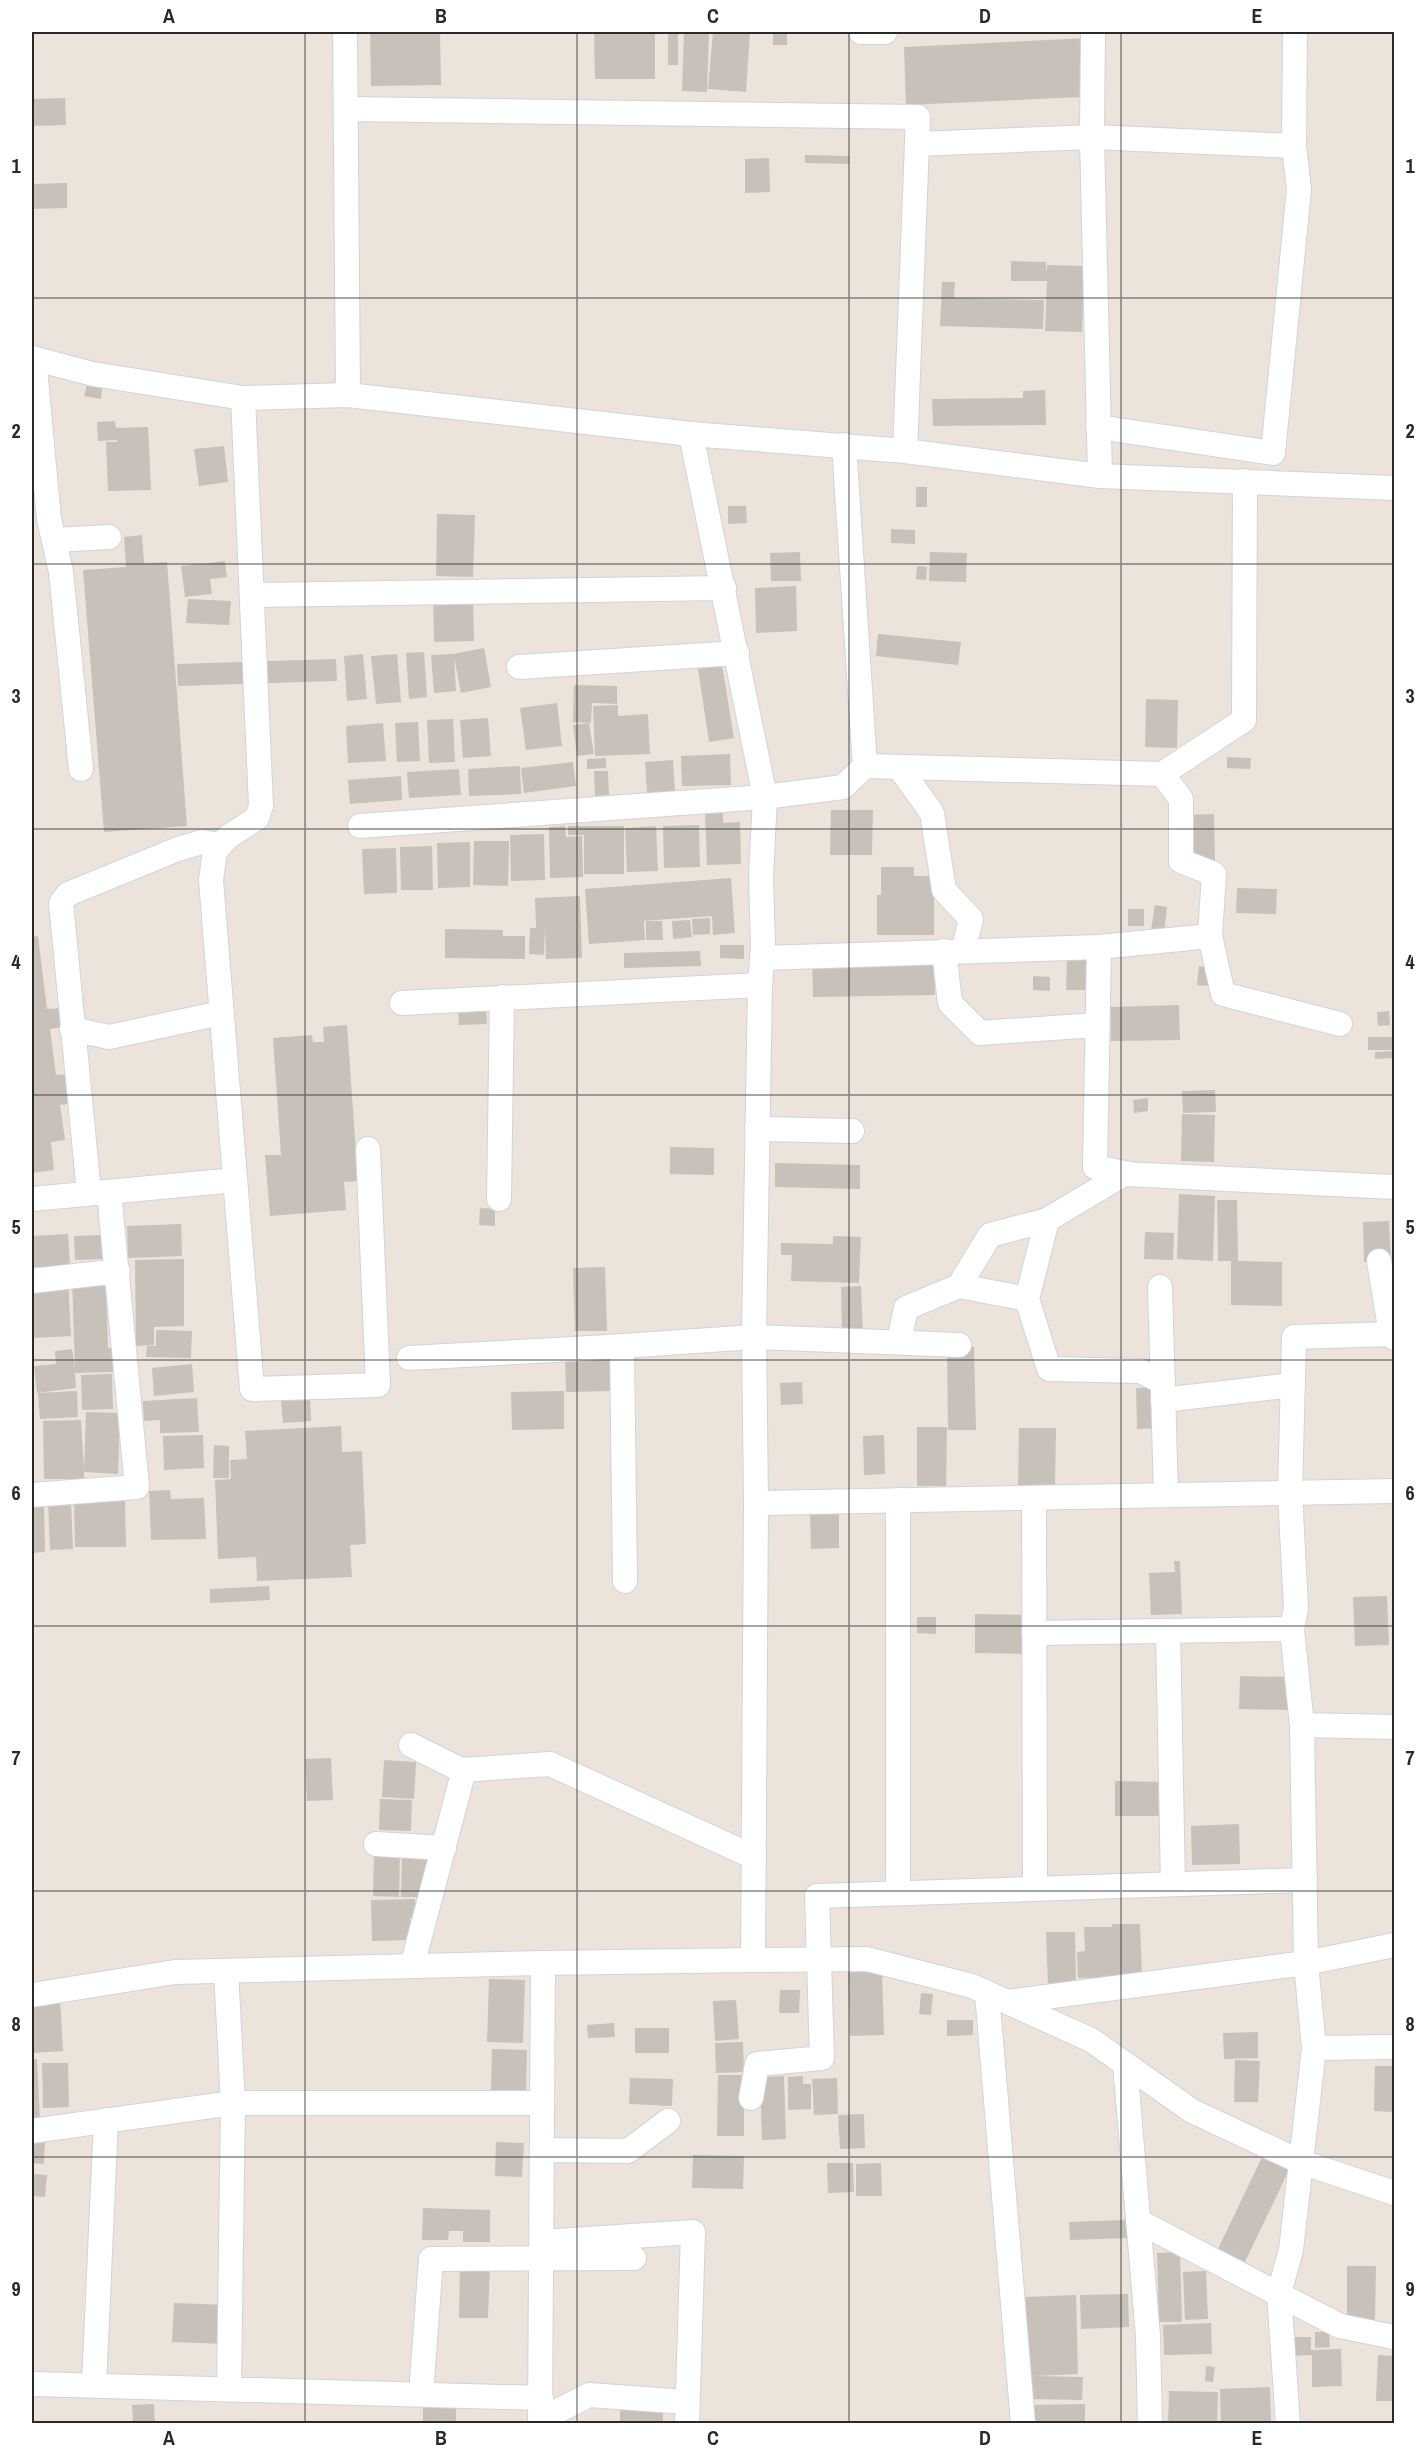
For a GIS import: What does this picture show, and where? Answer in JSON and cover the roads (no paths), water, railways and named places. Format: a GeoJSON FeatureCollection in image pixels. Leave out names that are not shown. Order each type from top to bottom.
{"type":"FeatureCollection","features":[{"type":"Feature","properties":{"kind":"street"},"geometry":{"type":"LineString","coordinates":[[345,32],[348,395]]}},
{"type":"Feature","properties":{"kind":"street"},"geometry":{"type":"LineString","coordinates":[[861,32],[885,32]]}},
{"type":"Feature","properties":{"kind":"street"},"geometry":{"type":"LineString","coordinates":[[1093,32],[1092,137],[1100,476]]}},
{"type":"Feature","properties":{"kind":"street"},"geometry":{"type":"LineString","coordinates":[[1098,427],[1273,453],[1299,189],[1294,146],[1295,32]]}},
{"type":"Feature","properties":{"kind":"street"},"geometry":{"type":"LineString","coordinates":[[346,109],[918,117],[905,451]]}},
{"type":"Feature","properties":{"kind":"street"},"geometry":{"type":"LineString","coordinates":[[917,144],[1092,137],[1294,146]]}},
{"type":"Feature","properties":{"kind":"street"},"geometry":{"type":"LineString","coordinates":[[81,769],[61,572],[49,519],[33,358],[93,374],[243,398],[348,395],[691,434],[905,451],[1100,476],[1395,488]]}},
{"type":"Feature","properties":{"kind":"street"},"geometry":{"type":"LineString","coordinates":[[243,398],[261,806],[257,818],[228,837],[215,851],[211,880],[252,1389],[378,1385],[368,1149]]}},
{"type":"Feature","properties":{"kind":"street"},"geometry":{"type":"LineString","coordinates":[[691,434],[765,797],[761,876],[762,958],[754,1337],[756,1503],[753,1960]]}},
{"type":"Feature","properties":{"kind":"street"},"geometry":{"type":"LineString","coordinates":[[844,445],[865,766]]}},
{"type":"Feature","properties":{"kind":"street"},"geometry":{"type":"LineString","coordinates":[[360,825],[765,797],[843,787],[865,766],[1162,774],[1244,720],[1245,481]]}},
{"type":"Feature","properties":{"kind":"street"},"geometry":{"type":"LineString","coordinates":[[55,540],[109,537]]}},
{"type":"Feature","properties":{"kind":"street"},"geometry":{"type":"LineString","coordinates":[[252,595],[724,588]]}},
{"type":"Feature","properties":{"kind":"street"},"geometry":{"type":"LineString","coordinates":[[519,668],[737,653]]}},
{"type":"Feature","properties":{"kind":"street"},"geometry":{"type":"LineString","coordinates":[[899,767],[932,813],[944,890],[971,919],[953,951],[950,1002],[981,1033],[1098,1025]]}},
{"type":"Feature","properties":{"kind":"street"},"geometry":{"type":"LineString","coordinates":[[1162,774],[1181,799],[1181,861],[1214,874],[1210,936],[1223,994],[1340,1024]]}},
{"type":"Feature","properties":{"kind":"street"},"geometry":{"type":"LineString","coordinates":[[32,1490],[137,1487],[118,1271],[99,1192],[72,1029],[61,903],[68,894],[178,849],[201,842],[220,845]]}},
{"type":"Feature","properties":{"kind":"street"},"geometry":{"type":"LineString","coordinates":[[762,958],[1099,947],[1210,936]]}},
{"type":"Feature","properties":{"kind":"street"},"geometry":{"type":"LineString","coordinates":[[1099,947],[1095,1167],[1129,1173],[1395,1187]]}},
{"type":"Feature","properties":{"kind":"street"},"geometry":{"type":"LineString","coordinates":[[402,1004],[760,985]]}},
{"type":"Feature","properties":{"kind":"street"},"geometry":{"type":"LineString","coordinates":[[499,1199],[502,997]]}},
{"type":"Feature","properties":{"kind":"street"},"geometry":{"type":"LineString","coordinates":[[72,1029],[109,1037],[221,1013]]}},
{"type":"Feature","properties":{"kind":"street"},"geometry":{"type":"LineString","coordinates":[[757,1129],[852,1131]]}},
{"type":"Feature","properties":{"kind":"street"},"geometry":{"type":"LineString","coordinates":[[959,1286],[990,1235],[1047,1220],[1124,1173],[1129,1173]]}},
{"type":"Feature","properties":{"kind":"street"},"geometry":{"type":"LineString","coordinates":[[32,1199],[235,1180]]}},
{"type":"Feature","properties":{"kind":"street"},"geometry":{"type":"LineString","coordinates":[[1047,1220],[1027,1299],[1049,1369],[1140,1371],[1163,1391],[1293,1385]]}},
{"type":"Feature","properties":{"kind":"street"},"geometry":{"type":"LineString","coordinates":[[1288,2424],[1279,2293],[1291,2250],[1314,2048],[1306,1963],[1302,1725],[1292,1629],[1296,1608],[1290,1493],[1294,1337],[1393,1335],[1379,1261]]}},
{"type":"Feature","properties":{"kind":"street"},"geometry":{"type":"LineString","coordinates":[[32,1281],[118,1271]]}},
{"type":"Feature","properties":{"kind":"street"},"geometry":{"type":"LineString","coordinates":[[899,1342],[906,1308],[959,1286],[1027,1299]]}},
{"type":"Feature","properties":{"kind":"street"},"geometry":{"type":"LineString","coordinates":[[1160,1287],[1166,1495]]}},
{"type":"Feature","properties":{"kind":"street"},"geometry":{"type":"LineString","coordinates":[[409,1358],[754,1337],[959,1344]]}},
{"type":"Feature","properties":{"kind":"street"},"geometry":{"type":"LineString","coordinates":[[622,1346],[625,1581]]}},
{"type":"Feature","properties":{"kind":"street"},"geometry":{"type":"LineString","coordinates":[[756,1503],[1395,1491]]}},
{"type":"Feature","properties":{"kind":"street"},"geometry":{"type":"LineString","coordinates":[[1034,1498],[1035,1889]]}},
{"type":"Feature","properties":{"kind":"street"},"geometry":{"type":"LineString","coordinates":[[898,1500],[898,1893]]}},
{"type":"Feature","properties":{"kind":"street"},"geometry":{"type":"LineString","coordinates":[[1034,1633],[1292,1629]]}},
{"type":"Feature","properties":{"kind":"street"},"geometry":{"type":"LineString","coordinates":[[1168,1631],[1173,1884]]}},
{"type":"Feature","properties":{"kind":"street"},"geometry":{"type":"LineString","coordinates":[[1302,1725],[1395,1727]]}},
{"type":"Feature","properties":{"kind":"street"},"geometry":{"type":"LineString","coordinates":[[411,1745],[461,1770],[550,1764],[753,1857]]}},
{"type":"Feature","properties":{"kind":"street"},"geometry":{"type":"LineString","coordinates":[[412,1966],[464,1770]]}},
{"type":"Feature","properties":{"kind":"street"},"geometry":{"type":"LineString","coordinates":[[376,1844],[444,1848]]}},
{"type":"Feature","properties":{"kind":"street"},"geometry":{"type":"LineString","coordinates":[[751,2098],[757,2064],[822,2058],[817,1896],[1305,1880]]}},
{"type":"Feature","properties":{"kind":"street"},"geometry":{"type":"LineString","coordinates":[[997,1997],[1306,1963],[1395,1945]]}},
{"type":"Feature","properties":{"kind":"street"},"geometry":{"type":"LineString","coordinates":[[32,1995],[175,1972],[543,1963],[867,1959],[972,1986],[997,1997],[1091,2040],[1192,2111],[1301,2162],[1395,2193]]}},
{"type":"Feature","properties":{"kind":"street"},"geometry":{"type":"LineString","coordinates":[[540,2414],[543,1963]]}},
{"type":"Feature","properties":{"kind":"street"},"geometry":{"type":"LineString","coordinates":[[226,1971],[233,2103],[229,2388]]}},
{"type":"Feature","properties":{"kind":"street"},"geometry":{"type":"LineString","coordinates":[[997,1997],[1023,2424]]}},
{"type":"Feature","properties":{"kind":"street"},"geometry":{"type":"LineString","coordinates":[[1314,2048],[1395,2047]]}},
{"type":"Feature","properties":{"kind":"street"},"geometry":{"type":"LineString","coordinates":[[1125,2064],[1148,2336],[1150,2424]]}},
{"type":"Feature","properties":{"kind":"street"},"geometry":{"type":"LineString","coordinates":[[32,2131],[233,2103],[542,2103]]}},
{"type":"Feature","properties":{"kind":"street"},"geometry":{"type":"LineString","coordinates":[[94,2385],[106,2120]]}},
{"type":"Feature","properties":{"kind":"street"},"geometry":{"type":"LineString","coordinates":[[542,2150],[628,2151],[668,2121]]}},
{"type":"Feature","properties":{"kind":"street"},"geometry":{"type":"LineString","coordinates":[[1138,2221],[1340,2326],[1395,2337]]}},
{"type":"Feature","properties":{"kind":"street"},"geometry":{"type":"LineString","coordinates":[[32,2384],[421,2394],[540,2414],[589,2395],[687,2413],[693,2232],[542,2250],[431,2259],[421,2394]]}},
{"type":"Feature","properties":{"kind":"street"},"geometry":{"type":"LineString","coordinates":[[542,2250],[634,2258]]}}]}
